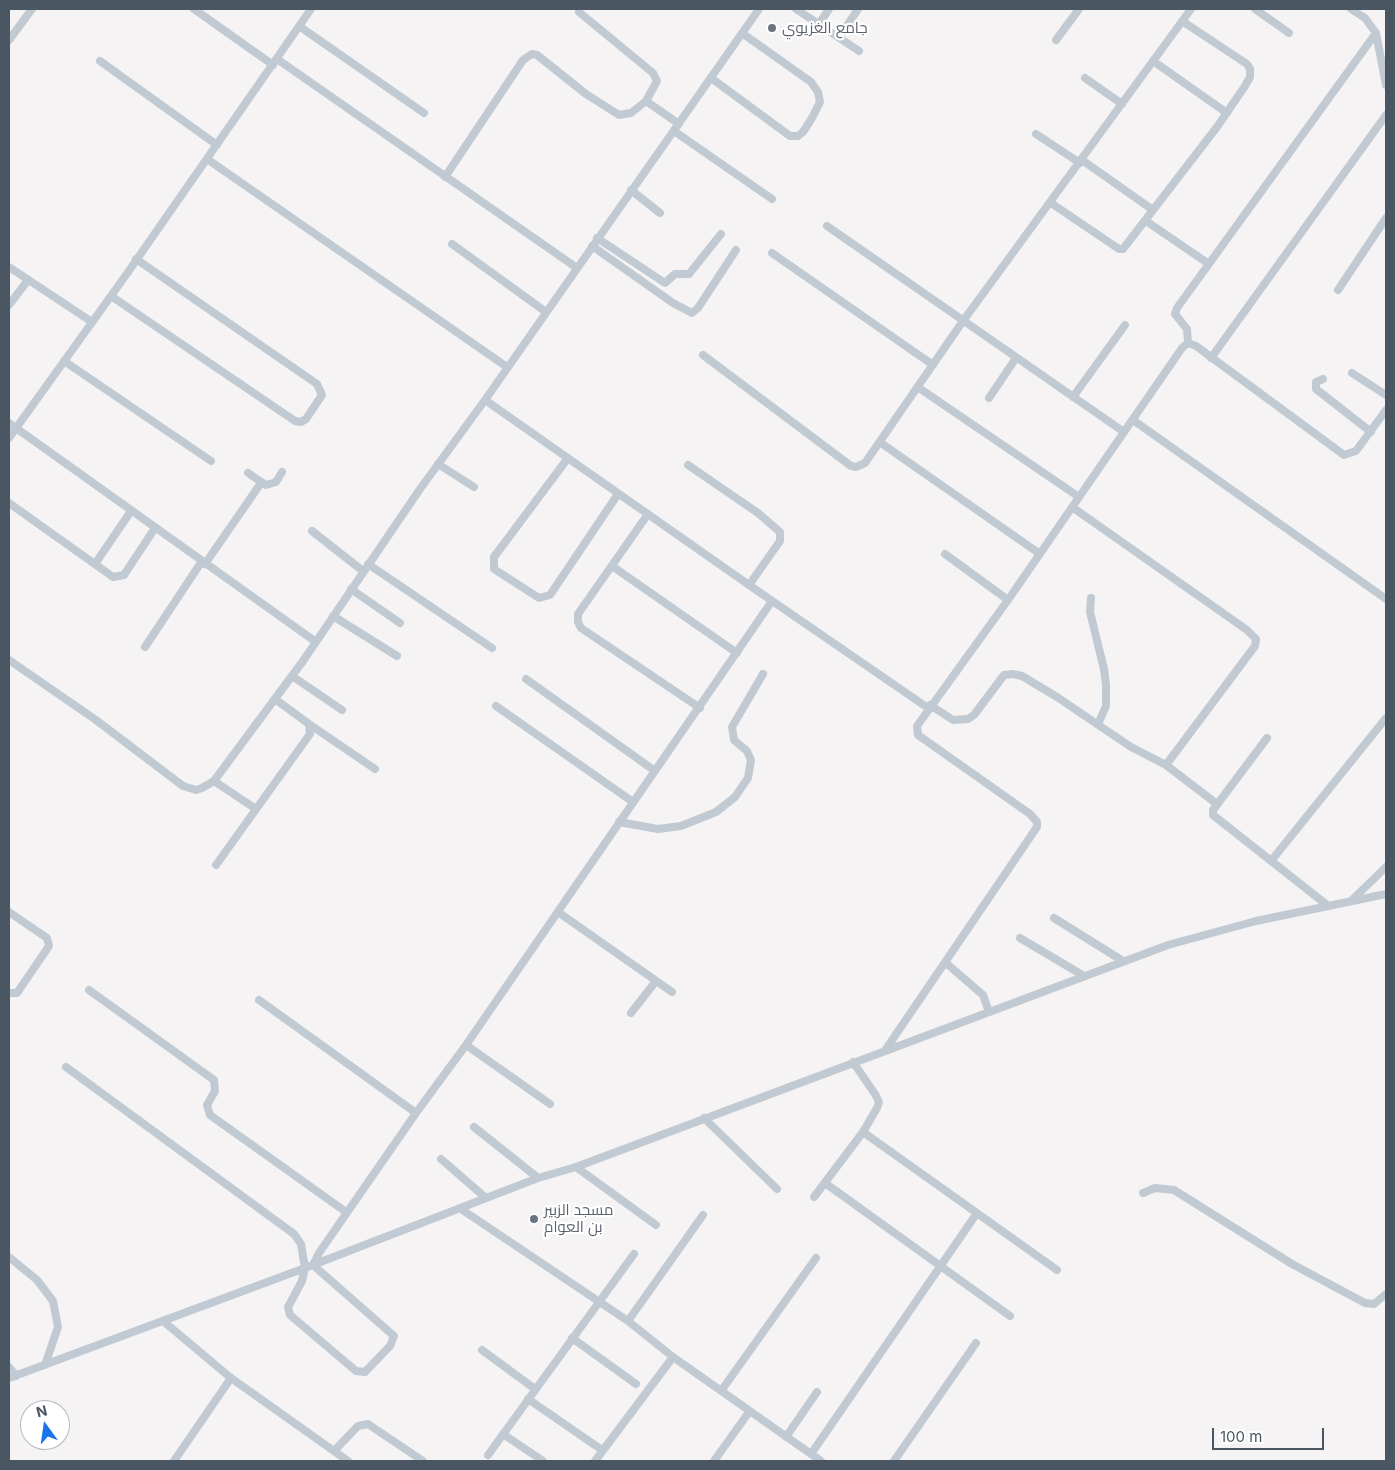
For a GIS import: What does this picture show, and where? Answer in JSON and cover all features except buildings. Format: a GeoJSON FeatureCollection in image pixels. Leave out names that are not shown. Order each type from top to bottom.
{"type":"FeatureCollection","features":[{"type":"Feature","properties":{"kind":"street"},"geometry":{"type":"LineString","coordinates":[[9,40],[32,9]]}},
{"type":"Feature","properties":{"kind":"street"},"geometry":{"type":"LineString","coordinates":[[194,9],[577,268]]}},
{"type":"Feature","properties":{"kind":"street"},"geometry":{"type":"LineString","coordinates":[[9,438],[12,426],[64,361],[111,296],[312,9]]}},
{"type":"Feature","properties":{"kind":"street"},"geometry":{"type":"LineString","coordinates":[[9,660],[96,720],[183,786],[196,790],[214,781],[292,676],[438,464],[485,400],[759,9]]}},
{"type":"Feature","properties":{"kind":"street"},"geometry":{"type":"LineString","coordinates":[[796,9],[859,51]]}},
{"type":"Feature","properties":{"kind":"street"},"geometry":{"type":"LineString","coordinates":[[819,24],[829,9]]}},
{"type":"Feature","properties":{"kind":"street"},"geometry":{"type":"LineString","coordinates":[[840,38],[858,9]]}},
{"type":"Feature","properties":{"kind":"street"},"geometry":{"type":"LineString","coordinates":[[1056,40],[1079,9]]}},
{"type":"Feature","properties":{"kind":"street"},"geometry":{"type":"LineString","coordinates":[[704,355],[851,466],[860,467],[881,443],[963,322],[1191,9]]}},
{"type":"Feature","properties":{"kind":"street"},"geometry":{"type":"LineString","coordinates":[[1255,9],[1289,33]]}},
{"type":"Feature","properties":{"kind":"street"},"geometry":{"type":"LineString","coordinates":[[1351,9],[1365,18],[1376,33],[1386,85]]}},
{"type":"Feature","properties":{"kind":"street"},"geometry":{"type":"LineString","coordinates":[[445,177],[527,56],[537,55],[586,94],[619,115],[631,114],[646,101],[657,81],[653,73],[578,12]]}},
{"type":"Feature","properties":{"kind":"street"},"geometry":{"type":"LineString","coordinates":[[1051,203],[1121,250],[1126,248],[1227,113],[1250,77],[1249,66],[1182,21]]}},
{"type":"Feature","properties":{"kind":"street"},"geometry":{"type":"LineString","coordinates":[[299,26],[424,113]]}},
{"type":"Feature","properties":{"kind":"street"},"geometry":{"type":"LineString","coordinates":[[711,78],[790,136],[798,136],[803,132],[820,102],[818,92],[811,82],[742,33]]}},
{"type":"Feature","properties":{"kind":"street"},"geometry":{"type":"LineString","coordinates":[[1188,344],[1186,330],[1176,317],[1175,311],[1376,33]]}},
{"type":"Feature","properties":{"kind":"street"},"geometry":{"type":"LineString","coordinates":[[100,61],[217,145]]}},
{"type":"Feature","properties":{"kind":"street"},"geometry":{"type":"LineString","coordinates":[[1153,61],[1227,113]]}},
{"type":"Feature","properties":{"kind":"street"},"geometry":{"type":"LineString","coordinates":[[1085,78],[1122,104]]}},
{"type":"Feature","properties":{"kind":"street"},"geometry":{"type":"LineString","coordinates":[[646,101],[676,127],[772,199]]}},
{"type":"Feature","properties":{"kind":"street"},"geometry":{"type":"LineString","coordinates":[[1211,358],[1386,115]]}},
{"type":"Feature","properties":{"kind":"street"},"geometry":{"type":"LineString","coordinates":[[1036,134],[1154,210]]}},
{"type":"Feature","properties":{"kind":"street"},"geometry":{"type":"LineString","coordinates":[[207,159],[508,367]]}},
{"type":"Feature","properties":{"kind":"street"},"geometry":{"type":"LineString","coordinates":[[631,190],[660,213]]}},
{"type":"Feature","properties":{"kind":"street"},"geometry":{"type":"LineString","coordinates":[[1338,290],[1386,218]]}},
{"type":"Feature","properties":{"kind":"street"},"geometry":{"type":"LineString","coordinates":[[1146,221],[1209,264]]}},
{"type":"Feature","properties":{"kind":"street"},"geometry":{"type":"LineString","coordinates":[[827,226],[1124,432]]}},
{"type":"Feature","properties":{"kind":"street"},"geometry":{"type":"LineString","coordinates":[[597,238],[665,283],[675,274],[689,274],[721,234]]}},
{"type":"Feature","properties":{"kind":"street"},"geometry":{"type":"LineString","coordinates":[[452,244],[546,312]]}},
{"type":"Feature","properties":{"kind":"street"},"geometry":{"type":"LineString","coordinates":[[592,246],[673,303],[692,313],[698,308],[736,250]]}},
{"type":"Feature","properties":{"kind":"street"},"geometry":{"type":"LineString","coordinates":[[772,252],[934,365]]}},
{"type":"Feature","properties":{"kind":"street"},"geometry":{"type":"LineString","coordinates":[[111,296],[295,421],[301,422],[306,419],[322,395],[317,384],[136,259]]}},
{"type":"Feature","properties":{"kind":"street"},"geometry":{"type":"LineString","coordinates":[[9,267],[92,322]]}},
{"type":"Feature","properties":{"kind":"street"},"geometry":{"type":"LineString","coordinates":[[9,305],[28,280]]}},
{"type":"Feature","properties":{"kind":"street"},"geometry":{"type":"LineString","coordinates":[[1073,397],[1125,325]]}},
{"type":"Feature","properties":{"kind":"street"},"geometry":{"type":"LineString","coordinates":[[886,1050],[1038,827],[1037,822],[1030,814],[916,733],[916,726],[1008,600],[1182,348],[1192,344],[1344,455],[1356,451],[1386,410]]}},
{"type":"Feature","properties":{"kind":"street"},"geometry":{"type":"LineString","coordinates":[[989,398],[1016,358]]}},
{"type":"Feature","properties":{"kind":"street"},"geometry":{"type":"LineString","coordinates":[[64,361],[211,460]]}},
{"type":"Feature","properties":{"kind":"street"},"geometry":{"type":"LineString","coordinates":[[1352,373],[1386,396]]}},
{"type":"Feature","properties":{"kind":"street"},"geometry":{"type":"LineString","coordinates":[[1323,379],[1316,382],[1316,389],[1371,432]]}},
{"type":"Feature","properties":{"kind":"street"},"geometry":{"type":"LineString","coordinates":[[918,388],[1079,498]]}},
{"type":"Feature","properties":{"kind":"street"},"geometry":{"type":"LineString","coordinates":[[485,400],[749,586],[953,720],[968,719],[974,715],[998,680],[1004,675],[1013,674],[1043,689],[1132,747],[1166,765],[1217,804]]}},
{"type":"Feature","properties":{"kind":"street"},"geometry":{"type":"LineString","coordinates":[[1133,420],[1386,599]]}},
{"type":"Feature","properties":{"kind":"street"},"geometry":{"type":"LineString","coordinates":[[12,426],[316,642]]}},
{"type":"Feature","properties":{"kind":"street"},"geometry":{"type":"LineString","coordinates":[[881,443],[1040,554]]}},
{"type":"Feature","properties":{"kind":"street"},"geometry":{"type":"LineString","coordinates":[[568,458],[494,557],[494,569],[539,598],[550,595],[618,494]]}},
{"type":"Feature","properties":{"kind":"street"},"geometry":{"type":"LineString","coordinates":[[438,464],[474,487]]}},
{"type":"Feature","properties":{"kind":"street"},"geometry":{"type":"LineString","coordinates":[[688,465],[758,513],[780,532],[780,541],[749,586]]}},
{"type":"Feature","properties":{"kind":"street"},"geometry":{"type":"LineString","coordinates":[[248,473],[261,483],[271,484],[282,472]]}},
{"type":"Feature","properties":{"kind":"street"},"geometry":{"type":"LineString","coordinates":[[145,646],[261,483]]}},
{"type":"Feature","properties":{"kind":"street"},"geometry":{"type":"LineString","coordinates":[[9,503],[113,576],[124,575],[155,528]]}},
{"type":"Feature","properties":{"kind":"street"},"geometry":{"type":"LineString","coordinates":[[1072,508],[1256,639],[1255,646],[1166,765]]}},
{"type":"Feature","properties":{"kind":"street"},"geometry":{"type":"LineString","coordinates":[[94,564],[132,511]]}},
{"type":"Feature","properties":{"kind":"street"},"geometry":{"type":"LineString","coordinates":[[648,514],[578,614],[578,622],[581,628],[700,708]]}},
{"type":"Feature","properties":{"kind":"street"},"geometry":{"type":"LineString","coordinates":[[312,531],[366,568],[492,648]]}},
{"type":"Feature","properties":{"kind":"street"},"geometry":{"type":"LineString","coordinates":[[945,554],[1008,600]]}},
{"type":"Feature","properties":{"kind":"street"},"geometry":{"type":"LineString","coordinates":[[612,566],[737,653]]}},
{"type":"Feature","properties":{"kind":"street"},"geometry":{"type":"LineString","coordinates":[[351,589],[400,623]]}},
{"type":"Feature","properties":{"kind":"street"},"geometry":{"type":"LineString","coordinates":[[1091,598],[1091,618],[1104,669],[1106,685],[1106,706],[1098,724]]}},
{"type":"Feature","properties":{"kind":"street"},"geometry":{"type":"LineString","coordinates":[[313,1265],[346,1212],[466,1045],[772,601]]}},
{"type":"Feature","properties":{"kind":"street"},"geometry":{"type":"LineString","coordinates":[[334,616],[397,656]]}},
{"type":"Feature","properties":{"kind":"street"},"geometry":{"type":"LineString","coordinates":[[619,822],[670,829],[716,812],[735,797],[748,778],[751,760],[747,751],[734,740],[732,727],[763,674]]}},
{"type":"Feature","properties":{"kind":"street"},"geometry":{"type":"LineString","coordinates":[[292,676],[342,710]]}},
{"type":"Feature","properties":{"kind":"street"},"geometry":{"type":"LineString","coordinates":[[526,679],[655,770]]}},
{"type":"Feature","properties":{"kind":"street"},"geometry":{"type":"LineString","coordinates":[[275,699],[375,769]]}},
{"type":"Feature","properties":{"kind":"street"},"geometry":{"type":"LineString","coordinates":[[496,706],[633,802]]}},
{"type":"Feature","properties":{"kind":"street"},"geometry":{"type":"LineString","coordinates":[[1271,860],[1386,718]]}},
{"type":"Feature","properties":{"kind":"street"},"geometry":{"type":"LineString","coordinates":[[216,865],[310,734],[309,724]]}},
{"type":"Feature","properties":{"kind":"street"},"geometry":{"type":"LineString","coordinates":[[1267,738],[1217,804],[1213,810],[1213,815],[1327,905]]}},
{"type":"Feature","properties":{"kind":"street"},"geometry":{"type":"LineString","coordinates":[[214,781],[256,809]]}},
{"type":"Feature","properties":{"kind":"street"},"geometry":{"type":"LineString","coordinates":[[1351,901],[1386,867]]}},
{"type":"Feature","properties":{"kind":"street"},"geometry":{"type":"LineString","coordinates":[[9,1367],[12,1377],[45,1365],[461,1209],[538,1178],[576,1167],[1123,961],[1213,932],[1327,905],[1386,894]]}},
{"type":"Feature","properties":{"kind":"street"},"geometry":{"type":"LineString","coordinates":[[9,912],[47,938],[49,946],[17,993],[9,994]]}},
{"type":"Feature","properties":{"kind":"street"},"geometry":{"type":"LineString","coordinates":[[558,912],[672,992]]}},
{"type":"Feature","properties":{"kind":"street"},"geometry":{"type":"LineString","coordinates":[[1054,918],[1123,961]]}},
{"type":"Feature","properties":{"kind":"street"},"geometry":{"type":"LineString","coordinates":[[1020,938],[1084,976]]}},
{"type":"Feature","properties":{"kind":"street"},"geometry":{"type":"LineString","coordinates":[[946,963],[983,995],[989,1012]]}},
{"type":"Feature","properties":{"kind":"street"},"geometry":{"type":"LineString","coordinates":[[631,1013],[656,981]]}},
{"type":"Feature","properties":{"kind":"street"},"geometry":{"type":"LineString","coordinates":[[90,990],[214,1080],[215,1091],[207,1105],[210,1115],[346,1212]]}},
{"type":"Feature","properties":{"kind":"street"},"geometry":{"type":"LineString","coordinates":[[259,1000],[416,1113]]}},
{"type":"Feature","properties":{"kind":"street"},"geometry":{"type":"LineString","coordinates":[[466,1045],[550,1104]]}},
{"type":"Feature","properties":{"kind":"street"},"geometry":{"type":"LineString","coordinates":[[814,1197],[863,1132],[879,1102],[853,1062]]}},
{"type":"Feature","properties":{"kind":"street"},"geometry":{"type":"LineString","coordinates":[[66,1067],[294,1234],[301,1244],[305,1268],[302,1281],[288,1307],[290,1315],[356,1371],[365,1372],[390,1346],[394,1336],[313,1265]]}},
{"type":"Feature","properties":{"kind":"street"},"geometry":{"type":"LineString","coordinates":[[704,1118],[777,1189]]}},
{"type":"Feature","properties":{"kind":"street"},"geometry":{"type":"LineString","coordinates":[[474,1127],[538,1178]]}},
{"type":"Feature","properties":{"kind":"street"},"geometry":{"type":"LineString","coordinates":[[863,1132],[1057,1270]]}},
{"type":"Feature","properties":{"kind":"street"},"geometry":{"type":"LineString","coordinates":[[441,1159],[486,1198]]}},
{"type":"Feature","properties":{"kind":"street"},"geometry":{"type":"LineString","coordinates":[[576,1167],[656,1225]]}},
{"type":"Feature","properties":{"kind":"street"},"geometry":{"type":"LineString","coordinates":[[825,1183],[1010,1316]]}},
{"type":"Feature","properties":{"kind":"street"},"geometry":{"type":"LineString","coordinates":[[1143,1193],[1155,1188],[1174,1190],[1292,1264],[1366,1303],[1374,1304],[1386,1294]]}},
{"type":"Feature","properties":{"kind":"street"},"geometry":{"type":"LineString","coordinates":[[461,1209],[628,1321],[749,1412],[822,1461]]}},
{"type":"Feature","properties":{"kind":"street"},"geometry":{"type":"LineString","coordinates":[[811,1454],[873,1367],[940,1264],[977,1213]]}},
{"type":"Feature","properties":{"kind":"street"},"geometry":{"type":"LineString","coordinates":[[628,1321],[703,1215]]}},
{"type":"Feature","properties":{"kind":"street"},"geometry":{"type":"LineString","coordinates":[[488,1454],[634,1254]]}},
{"type":"Feature","properties":{"kind":"street"},"geometry":{"type":"LineString","coordinates":[[9,1257],[37,1280],[53,1301],[58,1327],[45,1365]]}},
{"type":"Feature","properties":{"kind":"street"},"geometry":{"type":"LineString","coordinates":[[721,1391],[816,1258]]}},
{"type":"Feature","properties":{"kind":"street"},"geometry":{"type":"LineString","coordinates":[[163,1321],[231,1378],[337,1456],[348,1461]]}},
{"type":"Feature","properties":{"kind":"street"},"geometry":{"type":"LineString","coordinates":[[572,1338],[636,1384]]}},
{"type":"Feature","properties":{"kind":"street"},"geometry":{"type":"LineString","coordinates":[[894,1461],[976,1343]]}},
{"type":"Feature","properties":{"kind":"street"},"geometry":{"type":"LineString","coordinates":[[482,1350],[535,1389]]}},
{"type":"Feature","properties":{"kind":"street"},"geometry":{"type":"LineString","coordinates":[[595,1461],[673,1356]]}},
{"type":"Feature","properties":{"kind":"street"},"geometry":{"type":"LineString","coordinates":[[174,1461],[231,1378]]}},
{"type":"Feature","properties":{"kind":"street"},"geometry":{"type":"LineString","coordinates":[[786,1437],[817,1392]]}},
{"type":"Feature","properties":{"kind":"street"},"geometry":{"type":"LineString","coordinates":[[528,1399],[602,1450]]}},
{"type":"Feature","properties":{"kind":"street"},"geometry":{"type":"LineString","coordinates":[[714,1461],[749,1412]]}},
{"type":"Feature","properties":{"kind":"street"},"geometry":{"type":"LineString","coordinates":[[337,1456],[358,1426],[368,1424],[423,1461]]}},
{"type":"Feature","properties":{"kind":"street"},"geometry":{"type":"LineString","coordinates":[[503,1434],[542,1461]]}},
{"type":"Feature","properties":{"kind":"place","name":"جامع الغزيوي"},"geometry":{"type":"Point","coordinates":[772,28]}},
{"type":"Feature","properties":{"kind":"place","name":"مسجد الزبير بن العوام"},"geometry":{"type":"Point","coordinates":[534,1219]}}]}
